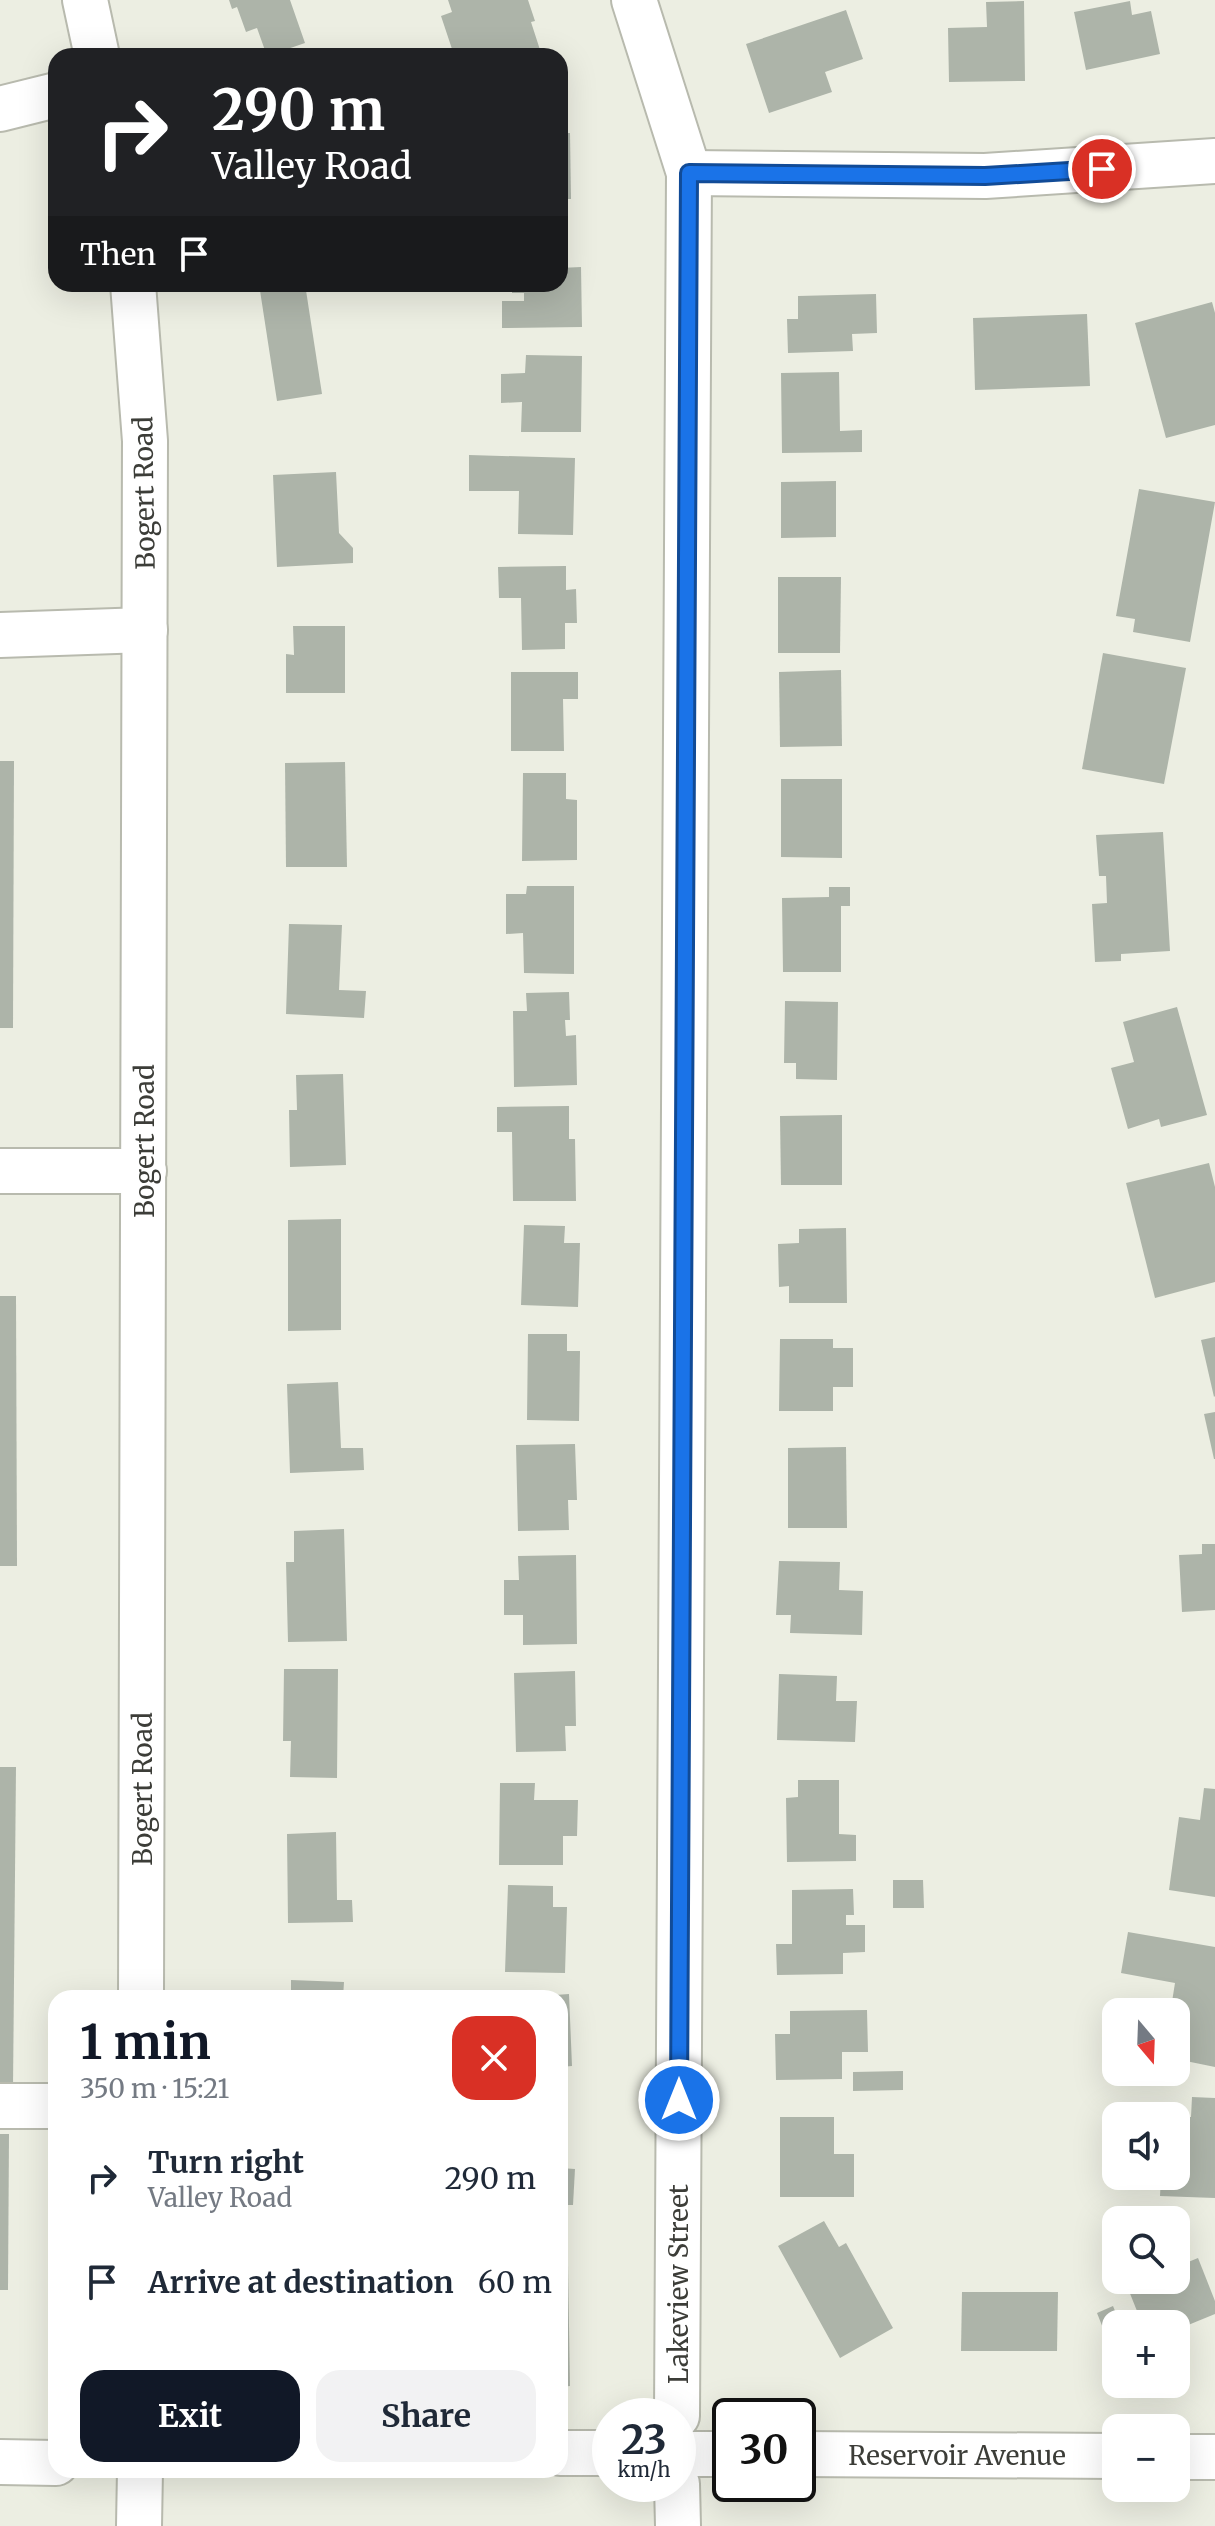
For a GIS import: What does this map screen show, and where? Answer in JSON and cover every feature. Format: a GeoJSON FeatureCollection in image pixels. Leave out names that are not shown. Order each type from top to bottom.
{"type":"FeatureCollection","features":[{"type":"Feature","properties":{"kind":"street"},"geometry":{"type":"LineString","coordinates":[[85,0],[95,48]]}},
{"type":"Feature","properties":{"kind":"street","name":"Lakeview Street"},"geometry":{"type":"LineString","coordinates":[[634,0],[689,173],[677,2398]]}},
{"type":"Feature","properties":{"kind":"street"},"geometry":{"type":"LineString","coordinates":[[0,109],[48,97]]}},
{"type":"Feature","properties":{"kind":"street"},"geometry":{"type":"LineString","coordinates":[[689,173],[985,176],[1215,161]]}},
{"type":"Feature","properties":{"kind":"street","name":"Bogert Road"},"geometry":{"type":"LineString","coordinates":[[134,292],[145,441],[141,1990]]}},
{"type":"Feature","properties":{"kind":"street"},"geometry":{"type":"LineString","coordinates":[[0,635],[145,630]]}},
{"type":"Feature","properties":{"kind":"street"},"geometry":{"type":"LineString","coordinates":[[0,1171],[144,1171]]}},
{"type":"Feature","properties":{"kind":"street"},"geometry":{"type":"LineString","coordinates":[[0,2106],[48,2106]]}},
{"type":"Feature","properties":{"kind":"street"},"geometry":{"type":"LineString","coordinates":[[568,2453],[592,2453]]}},
{"type":"Feature","properties":{"kind":"street","name":"Reservoir Avenue"},"geometry":{"type":"LineString","coordinates":[[816,2454],[1102,2456]]}},
{"type":"Feature","properties":{"kind":"street"},"geometry":{"type":"LineString","coordinates":[[1190,2457],[1215,2457]]}},
{"type":"Feature","properties":{"kind":"street"},"geometry":{"type":"LineString","coordinates":[[0,2462],[48,2463]]}},
{"type":"Feature","properties":{"kind":"street"},"geometry":{"type":"LineString","coordinates":[[139,2526],[140,2478]]}},
{"type":"Feature","properties":{"kind":"street"},"geometry":{"type":"LineString","coordinates":[[677,2502],[678,2526]]}},
{"type":"Feature","properties":{"kind":"building"},"geometry":{"type":"Polygon","coordinates":[[[229,0],[290,0],[305,43],[290,48],[264,48],[257,28],[246,32],[237,7],[232,9],[229,0]]]}},
{"type":"Feature","properties":{"kind":"building"},"geometry":{"type":"Polygon","coordinates":[[[448,0],[528,0],[539,48],[452,48],[441,16],[452,12],[448,0]]]}},
{"type":"Feature","properties":{"kind":"building"},"geometry":{"type":"Polygon","coordinates":[[[1024,1],[1025,81],[949,82],[948,28],[987,27],[986,2],[1024,1]]]}},
{"type":"Feature","properties":{"kind":"building"},"geometry":{"type":"Polygon","coordinates":[[[1130,1],[1132,15],[1151,11],[1160,54],[1086,70],[1074,12],[1130,1]]]}},
{"type":"Feature","properties":{"kind":"building"},"geometry":{"type":"Polygon","coordinates":[[[846,10],[863,59],[825,72],[832,92],[769,113],[746,44],[846,10]]]}},
{"type":"Feature","properties":{"kind":"building"},"geometry":{"type":"Polygon","coordinates":[[[568,133],[570,133],[571,199],[568,199],[568,133]]]}},
{"type":"Feature","properties":{"kind":"building"},"geometry":{"type":"Polygon","coordinates":[[[581,267],[582,327],[502,328],[502,301],[524,301],[524,293],[512,292],[568,292],[568,268],[581,267]]]}},
{"type":"Feature","properties":{"kind":"building"},"geometry":{"type":"Polygon","coordinates":[[[260,292],[306,292],[322,394],[277,401],[260,292]]]}},
{"type":"Feature","properties":{"kind":"building"},"geometry":{"type":"Polygon","coordinates":[[[876,294],[877,333],[852,334],[853,351],[788,353],[787,319],[798,319],[798,296],[876,294]]]}},
{"type":"Feature","properties":{"kind":"building"},"geometry":{"type":"Polygon","coordinates":[[[1212,302],[1215,313],[1215,425],[1166,438],[1135,323],[1212,302]]]}},
{"type":"Feature","properties":{"kind":"building"},"geometry":{"type":"Polygon","coordinates":[[[1087,314],[1090,386],[975,390],[973,318],[1087,314]]]}},
{"type":"Feature","properties":{"kind":"building"},"geometry":{"type":"Polygon","coordinates":[[[526,355],[582,356],[581,432],[521,432],[522,402],[501,403],[501,374],[525,373],[526,355]]]}},
{"type":"Feature","properties":{"kind":"building"},"geometry":{"type":"Polygon","coordinates":[[[839,372],[840,431],[862,430],[862,452],[782,453],[781,373],[839,372]]]}},
{"type":"Feature","properties":{"kind":"building"},"geometry":{"type":"Polygon","coordinates":[[[469,455],[575,458],[573,535],[518,534],[519,491],[469,491],[469,455]]]}},
{"type":"Feature","properties":{"kind":"building"},"geometry":{"type":"Polygon","coordinates":[[[336,472],[339,533],[353,548],[353,563],[277,567],[273,475],[336,472]]]}},
{"type":"Feature","properties":{"kind":"building"},"geometry":{"type":"Polygon","coordinates":[[[836,481],[836,537],[781,538],[781,482],[836,481]]]}},
{"type":"Feature","properties":{"kind":"building"},"geometry":{"type":"Polygon","coordinates":[[[1139,489],[1215,502],[1190,642],[1133,632],[1135,619],[1116,616],[1139,489]]]}},
{"type":"Feature","properties":{"kind":"building"},"geometry":{"type":"Polygon","coordinates":[[[566,566],[566,590],[576,589],[577,623],[565,623],[565,649],[522,650],[521,598],[499,598],[498,567],[566,566]]]}},
{"type":"Feature","properties":{"kind":"building"},"geometry":{"type":"Polygon","coordinates":[[[778,577],[841,577],[840,653],[778,653],[778,577]]]}},
{"type":"Feature","properties":{"kind":"building"},"geometry":{"type":"Polygon","coordinates":[[[293,626],[345,626],[345,693],[286,693],[286,654],[294,655],[293,626]]]}},
{"type":"Feature","properties":{"kind":"building"},"geometry":{"type":"Polygon","coordinates":[[[1103,653],[1186,668],[1164,784],[1082,769],[1103,653]]]}},
{"type":"Feature","properties":{"kind":"building"},"geometry":{"type":"Polygon","coordinates":[[[841,670],[842,746],[780,747],[779,672],[841,670]]]}},
{"type":"Feature","properties":{"kind":"building"},"geometry":{"type":"Polygon","coordinates":[[[511,672],[578,672],[578,699],[563,699],[564,751],[511,751],[511,672]]]}},
{"type":"Feature","properties":{"kind":"building"},"geometry":{"type":"Polygon","coordinates":[[[0,761],[14,761],[13,1028],[0,1028],[0,761]]]}},
{"type":"Feature","properties":{"kind":"building"},"geometry":{"type":"Polygon","coordinates":[[[345,762],[347,867],[286,867],[285,763],[345,762]]]}},
{"type":"Feature","properties":{"kind":"building"},"geometry":{"type":"Polygon","coordinates":[[[523,773],[566,773],[566,799],[577,800],[577,860],[522,861],[523,773]]]}},
{"type":"Feature","properties":{"kind":"building"},"geometry":{"type":"Polygon","coordinates":[[[781,779],[842,779],[842,858],[781,857],[781,779]]]}},
{"type":"Feature","properties":{"kind":"building"},"geometry":{"type":"Polygon","coordinates":[[[1163,832],[1170,951],[1121,954],[1121,961],[1095,962],[1092,904],[1107,903],[1106,876],[1099,876],[1096,835],[1163,832]]]}},
{"type":"Feature","properties":{"kind":"building"},"geometry":{"type":"Polygon","coordinates":[[[527,886],[574,886],[574,974],[524,973],[523,933],[506,934],[506,894],[526,894],[527,886]]]}},
{"type":"Feature","properties":{"kind":"building"},"geometry":{"type":"Polygon","coordinates":[[[829,887],[850,887],[850,906],[841,906],[841,972],[783,972],[782,898],[829,897],[829,887]]]}},
{"type":"Feature","properties":{"kind":"building"},"geometry":{"type":"Polygon","coordinates":[[[289,924],[342,925],[339,990],[366,991],[364,1018],[286,1014],[289,924]]]}},
{"type":"Feature","properties":{"kind":"building"},"geometry":{"type":"Polygon","coordinates":[[[569,992],[570,1020],[565,1020],[566,1036],[576,1035],[577,1085],[514,1087],[513,1011],[527,1011],[526,993],[569,992]]]}},
{"type":"Feature","properties":{"kind":"building"},"geometry":{"type":"Polygon","coordinates":[[[785,1001],[838,1002],[837,1080],[796,1079],[796,1063],[784,1063],[785,1001]]]}},
{"type":"Feature","properties":{"kind":"building"},"geometry":{"type":"Polygon","coordinates":[[[1177,1007],[1207,1115],[1161,1127],[1159,1119],[1128,1129],[1111,1068],[1134,1062],[1123,1022],[1177,1007]]]}},
{"type":"Feature","properties":{"kind":"building"},"geometry":{"type":"Polygon","coordinates":[[[343,1074],[346,1165],[290,1167],[289,1110],[297,1110],[296,1075],[343,1074]]]}},
{"type":"Feature","properties":{"kind":"building"},"geometry":{"type":"Polygon","coordinates":[[[569,1106],[569,1139],[575,1139],[576,1201],[513,1201],[512,1132],[497,1132],[497,1107],[569,1106]]]}},
{"type":"Feature","properties":{"kind":"building"},"geometry":{"type":"Polygon","coordinates":[[[842,1115],[842,1185],[781,1185],[780,1116],[842,1115]]]}},
{"type":"Feature","properties":{"kind":"building"},"geometry":{"type":"Polygon","coordinates":[[[1209,1163],[1215,1187],[1215,1282],[1155,1298],[1126,1183],[1209,1163]]]}},
{"type":"Feature","properties":{"kind":"building"},"geometry":{"type":"Polygon","coordinates":[[[341,1219],[341,1330],[288,1331],[288,1220],[341,1219]]]}},
{"type":"Feature","properties":{"kind":"building"},"geometry":{"type":"Polygon","coordinates":[[[524,1225],[565,1226],[564,1243],[580,1243],[578,1307],[521,1305],[524,1225]]]}},
{"type":"Feature","properties":{"kind":"building"},"geometry":{"type":"Polygon","coordinates":[[[846,1228],[847,1303],[789,1303],[789,1286],[779,1287],[778,1244],[799,1243],[799,1229],[846,1228]]]}},
{"type":"Feature","properties":{"kind":"building"},"geometry":{"type":"Polygon","coordinates":[[[0,1296],[16,1296],[17,1566],[0,1566],[0,1296]]]}},
{"type":"Feature","properties":{"kind":"building"},"geometry":{"type":"Polygon","coordinates":[[[528,1334],[567,1334],[567,1351],[580,1351],[579,1421],[527,1420],[528,1334]]]}},
{"type":"Feature","properties":{"kind":"building"},"geometry":{"type":"Polygon","coordinates":[[[1215,1337],[1215,1396],[1214,1397],[1201,1340],[1215,1337]]]}},
{"type":"Feature","properties":{"kind":"building"},"geometry":{"type":"Polygon","coordinates":[[[780,1339],[833,1339],[833,1348],[853,1348],[853,1387],[833,1387],[833,1411],[779,1411],[780,1339]]]}},
{"type":"Feature","properties":{"kind":"building"},"geometry":{"type":"Polygon","coordinates":[[[338,1382],[341,1448],[363,1448],[364,1470],[290,1473],[287,1384],[338,1382]]]}},
{"type":"Feature","properties":{"kind":"building"},"geometry":{"type":"Polygon","coordinates":[[[1215,1412],[1215,1459],[1214,1459],[1204,1414],[1215,1412]]]}},
{"type":"Feature","properties":{"kind":"building"},"geometry":{"type":"Polygon","coordinates":[[[575,1444],[577,1500],[568,1500],[569,1530],[518,1531],[516,1445],[575,1444]]]}},
{"type":"Feature","properties":{"kind":"building"},"geometry":{"type":"Polygon","coordinates":[[[846,1447],[847,1528],[788,1528],[788,1448],[846,1447]]]}},
{"type":"Feature","properties":{"kind":"building"},"geometry":{"type":"Polygon","coordinates":[[[344,1529],[347,1641],[288,1642],[286,1562],[294,1562],[294,1531],[344,1529]]]}},
{"type":"Feature","properties":{"kind":"building"},"geometry":{"type":"Polygon","coordinates":[[[1202,1544],[1215,1544],[1215,1610],[1182,1612],[1179,1555],[1202,1554],[1202,1544]]]}},
{"type":"Feature","properties":{"kind":"building"},"geometry":{"type":"Polygon","coordinates":[[[576,1555],[577,1644],[523,1645],[523,1615],[504,1615],[504,1580],[519,1580],[518,1556],[576,1555]]]}},
{"type":"Feature","properties":{"kind":"building"},"geometry":{"type":"Polygon","coordinates":[[[779,1561],[840,1562],[839,1590],[863,1591],[862,1635],[790,1633],[791,1615],[776,1615],[779,1561]]]}},
{"type":"Feature","properties":{"kind":"building"},"geometry":{"type":"Polygon","coordinates":[[[284,1669],[338,1669],[337,1778],[290,1777],[291,1741],[283,1741],[284,1669]]]}},
{"type":"Feature","properties":{"kind":"building"},"geometry":{"type":"Polygon","coordinates":[[[575,1671],[576,1726],[565,1726],[566,1751],[516,1752],[514,1673],[575,1671]]]}},
{"type":"Feature","properties":{"kind":"building"},"geometry":{"type":"Polygon","coordinates":[[[779,1674],[837,1676],[836,1701],[857,1701],[855,1742],[777,1740],[779,1674]]]}},
{"type":"Feature","properties":{"kind":"building"},"geometry":{"type":"Polygon","coordinates":[[[0,1767],[16,1767],[13,2088],[0,2088],[0,1767]]]}},
{"type":"Feature","properties":{"kind":"building"},"geometry":{"type":"Polygon","coordinates":[[[798,1780],[839,1780],[839,1834],[856,1835],[856,1861],[787,1862],[786,1798],[798,1797],[798,1780]]]}},
{"type":"Feature","properties":{"kind":"building"},"geometry":{"type":"Polygon","coordinates":[[[500,1783],[535,1783],[534,1800],[578,1800],[577,1836],[563,1836],[563,1865],[499,1865],[500,1783]]]}},
{"type":"Feature","properties":{"kind":"building"},"geometry":{"type":"Polygon","coordinates":[[[1204,1788],[1215,1789],[1215,1897],[1169,1890],[1179,1817],[1200,1820],[1204,1788]]]}},
{"type":"Feature","properties":{"kind":"building"},"geometry":{"type":"Polygon","coordinates":[[[336,1832],[337,1900],[352,1900],[353,1922],[288,1923],[287,1834],[336,1832]]]}},
{"type":"Feature","properties":{"kind":"building"},"geometry":{"type":"Polygon","coordinates":[[[893,1880],[923,1880],[924,1908],[893,1908],[893,1880]]]}},
{"type":"Feature","properties":{"kind":"building"},"geometry":{"type":"Polygon","coordinates":[[[508,1885],[553,1886],[553,1907],[567,1907],[565,1973],[505,1972],[508,1885]]]}},
{"type":"Feature","properties":{"kind":"building"},"geometry":{"type":"Polygon","coordinates":[[[853,1889],[854,1915],[846,1915],[846,1925],[865,1925],[865,1952],[843,1953],[843,1974],[777,1975],[776,1944],[792,1944],[792,1890],[853,1889]]]}},
{"type":"Feature","properties":{"kind":"building"},"geometry":{"type":"Polygon","coordinates":[[[1128,1932],[1215,1947],[1215,2067],[1190,2062],[1190,1998],[1173,1998],[1175,1983],[1121,1973],[1128,1932]]]}},
{"type":"Feature","properties":{"kind":"building"},"geometry":{"type":"Polygon","coordinates":[[[291,1980],[344,1982],[344,1990],[291,1990],[291,1980]]]}},
{"type":"Feature","properties":{"kind":"building"},"geometry":{"type":"Polygon","coordinates":[[[568,1994],[572,2066],[568,2066],[568,1994]]]}},
{"type":"Feature","properties":{"kind":"building"},"geometry":{"type":"Polygon","coordinates":[[[867,2010],[868,2052],[842,2052],[842,2079],[776,2080],[775,2034],[790,2034],[790,2011],[867,2010]]]}},
{"type":"Feature","properties":{"kind":"building"},"geometry":{"type":"Polygon","coordinates":[[[903,2071],[903,2090],[853,2091],[853,2072],[903,2071]]]}},
{"type":"Feature","properties":{"kind":"building"},"geometry":{"type":"Polygon","coordinates":[[[1192,2097],[1215,2098],[1215,2198],[1160,2196],[1160,2190],[1190,2190],[1192,2097]]]}},
{"type":"Feature","properties":{"kind":"building"},"geometry":{"type":"Polygon","coordinates":[[[780,2117],[834,2117],[834,2154],[854,2154],[854,2197],[780,2197],[780,2117]]]}},
{"type":"Feature","properties":{"kind":"building"},"geometry":{"type":"Polygon","coordinates":[[[0,2134],[9,2134],[8,2290],[0,2290],[0,2134]]]}},
{"type":"Feature","properties":{"kind":"building"},"geometry":{"type":"Polygon","coordinates":[[[568,2169],[575,2169],[573,2205],[568,2205],[568,2169]]]}},
{"type":"Feature","properties":{"kind":"building"},"geometry":{"type":"Polygon","coordinates":[[[824,2221],[839,2247],[846,2243],[893,2328],[840,2358],[778,2246],[824,2221]]]}},
{"type":"Feature","properties":{"kind":"building"},"geometry":{"type":"Polygon","coordinates":[[[1198,2258],[1215,2301],[1215,2314],[1190,2324],[1190,2310],[1137,2310],[1130,2294],[1190,2294],[1190,2261],[1198,2258]]]}},
{"type":"Feature","properties":{"kind":"building"},"geometry":{"type":"Polygon","coordinates":[[[568,2265],[570,2386],[568,2386],[568,2265]]]}},
{"type":"Feature","properties":{"kind":"building"},"geometry":{"type":"Polygon","coordinates":[[[962,2292],[1058,2292],[1057,2351],[961,2351],[962,2292]]]}},
{"type":"Feature","properties":{"kind":"route"},"geometry":{"type":"LineString","coordinates":[[679,2100],[689,173],[985,176],[1102,169]]}}]}
